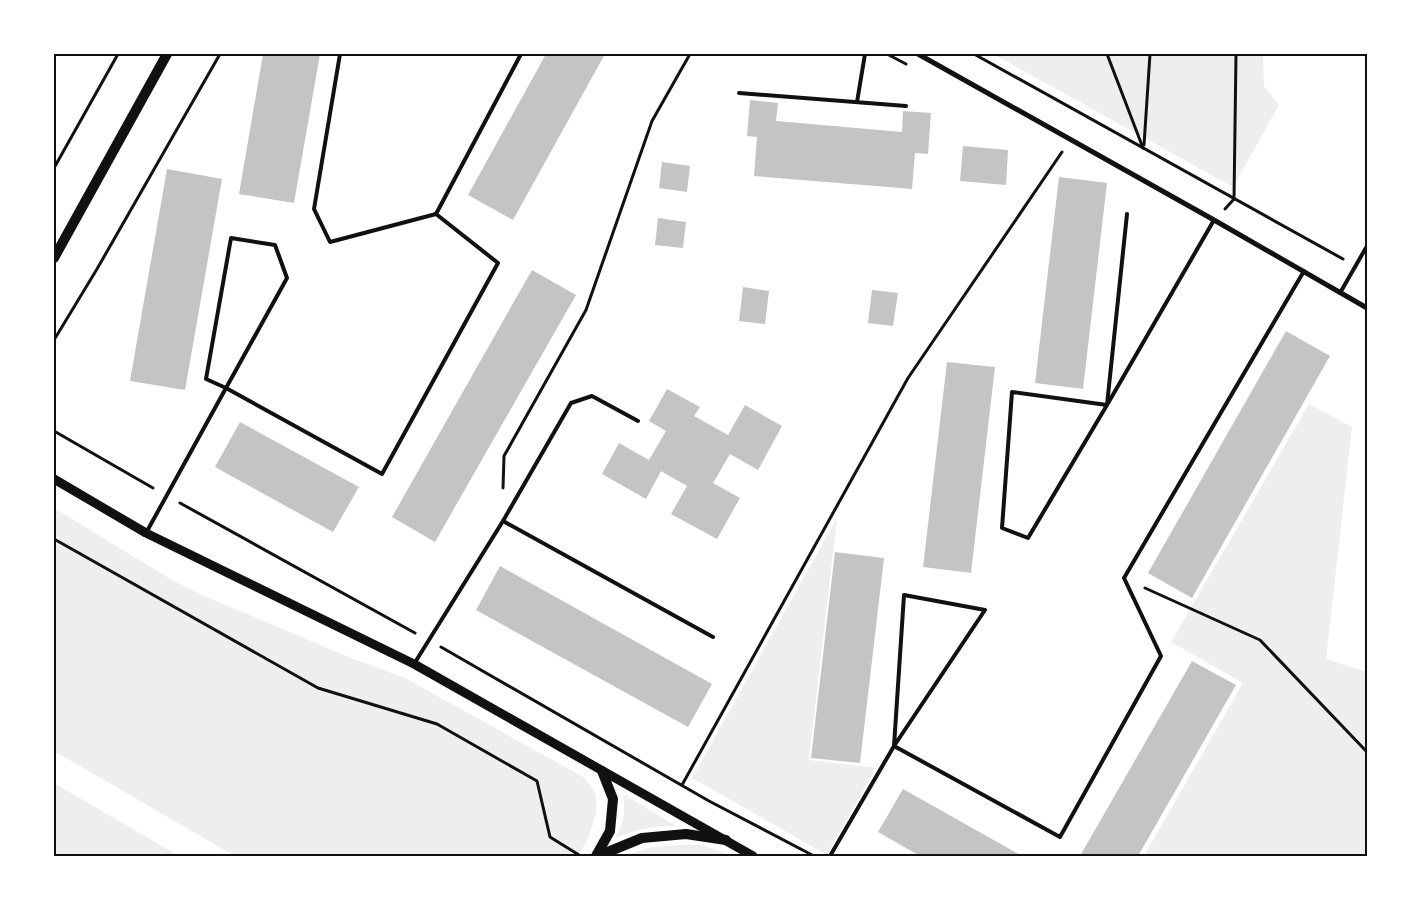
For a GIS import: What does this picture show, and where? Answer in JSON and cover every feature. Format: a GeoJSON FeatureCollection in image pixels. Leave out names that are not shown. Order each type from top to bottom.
{"type":"FeatureCollection","features":[{"type":"Feature","properties":{"kind":"main road"},"geometry":{"type":"LineString","coordinates":[[54,258],[168,54]]}},
{"type":"Feature","properties":{"kind":"main road"},"geometry":{"type":"LineString","coordinates":[[597,856],[610,832],[613,799],[602,771]]}},
{"type":"Feature","properties":{"kind":"main road"},"geometry":{"type":"LineString","coordinates":[[597,856],[642,838],[686,834],[726,840]]}},
{"type":"Feature","properties":{"kind":"street"},"geometry":{"type":"LineString","coordinates":[[918,54],[1367,308]]}},
{"type":"Feature","properties":{"kind":"street"},"geometry":{"type":"LineString","coordinates":[[54,480],[146,533],[414,664],[753,856]]}},
{"type":"Feature","properties":{"kind":"lane"},"geometry":{"type":"LineString","coordinates":[[340,54],[314,208],[330,242],[436,214],[521,54]]}},
{"type":"Feature","properties":{"kind":"lane"},"geometry":{"type":"LineString","coordinates":[[856,102],[865,54]]}},
{"type":"Feature","properties":{"kind":"lane"},"geometry":{"type":"LineString","coordinates":[[739,92],[906,106]]}},
{"type":"Feature","properties":{"kind":"lane"},"geometry":{"type":"LineString","coordinates":[[146,533],[226,388],[287,278],[275,245],[231,238],[206,379],[226,388],[382,474],[498,263],[436,214]]}},
{"type":"Feature","properties":{"kind":"lane"},"geometry":{"type":"LineString","coordinates":[[1108,405],[1127,214]]}},
{"type":"Feature","properties":{"kind":"lane"},"geometry":{"type":"LineString","coordinates":[[1108,405],[1012,392],[1002,528],[1028,538],[1108,405],[1214,220]]}},
{"type":"Feature","properties":{"kind":"lane"},"geometry":{"type":"LineString","coordinates":[[1340,293],[1367,246]]}},
{"type":"Feature","properties":{"kind":"lane"},"geometry":{"type":"LineString","coordinates":[[894,746],[1060,837],[1161,656],[1124,578],[1304,271]]}},
{"type":"Feature","properties":{"kind":"lane"},"geometry":{"type":"LineString","coordinates":[[414,664],[502,521],[571,403],[592,396],[638,421]]}},
{"type":"Feature","properties":{"kind":"lane"},"geometry":{"type":"LineString","coordinates":[[502,521],[713,637]]}},
{"type":"Feature","properties":{"kind":"lane"},"geometry":{"type":"LineString","coordinates":[[830,856],[894,746],[985,610],[904,595],[894,746]]}},
{"type":"Feature","properties":{"kind":"path"},"geometry":{"type":"LineString","coordinates":[[54,168],[118,54]]}},
{"type":"Feature","properties":{"kind":"path"},"geometry":{"type":"LineString","coordinates":[[54,340],[97,269],[220,54]]}},
{"type":"Feature","properties":{"kind":"path"},"geometry":{"type":"LineString","coordinates":[[502,521],[504,456],[586,310],[652,121],[690,54]]}},
{"type":"Feature","properties":{"kind":"path"},"geometry":{"type":"LineString","coordinates":[[974,54],[1356,266]]}},
{"type":"Feature","properties":{"kind":"path"},"geometry":{"type":"LineString","coordinates":[[1107,54],[1144,148]]}},
{"type":"Feature","properties":{"kind":"path"},"geometry":{"type":"LineString","coordinates":[[1144,148],[1150,54]]}},
{"type":"Feature","properties":{"kind":"path"},"geometry":{"type":"LineString","coordinates":[[1214,220],[1234,199],[1236,54]]}},
{"type":"Feature","properties":{"kind":"path"},"geometry":{"type":"LineString","coordinates":[[682,785],[908,378],[1062,151]]}},
{"type":"Feature","properties":{"kind":"path"},"geometry":{"type":"LineString","coordinates":[[54,539],[318,688],[437,724],[537,781],[550,837],[580,856]]}},
{"type":"Feature","properties":{"kind":"path"},"geometry":{"type":"LineString","coordinates":[[1124,578],[1260,640],[1367,752]]}},
{"type":"Feature","properties":{"kind":"shaded area"},"geometry":{"type":"Polygon","coordinates":[[[993,54],[1263,54],[1264,86],[1279,105],[1233,187],[993,54]]]}},
{"type":"Feature","properties":{"kind":"shaded area"},"geometry":{"type":"Polygon","coordinates":[[[1309,404],[1352,427],[1326,659],[1367,672],[1367,856],[1144,856],[1243,683],[1171,642],[1309,404]]]}},
{"type":"Feature","properties":{"kind":"shaded area"},"geometry":{"type":"Polygon","coordinates":[[[54,508],[172,580],[202,595],[351,658],[405,678],[585,778],[594,791],[596,807],[590,834],[578,856],[235,856],[54,751],[54,508]]]}},
{"type":"Feature","properties":{"kind":"shaded area"},"geometry":{"type":"Polygon","coordinates":[[[837,518],[809,760],[876,768],[827,855],[692,778],[837,518]]]}},
{"type":"Feature","properties":{"kind":"shaded area"},"geometry":{"type":"Polygon","coordinates":[[[54,783],[179,856],[54,856],[54,783]]]}},
{"type":"Feature","properties":{"kind":"shaded area"},"geometry":{"type":"Polygon","coordinates":[[[623,794],[676,826],[645,829],[615,838],[624,817],[623,794]]]}},
{"type":"Feature","properties":{"kind":"shaded area"},"geometry":{"type":"Polygon","coordinates":[[[702,845],[732,856],[623,856],[649,848],[702,845]]]}},
{"type":"Feature","properties":{"kind":"building"},"geometry":{"type":"Polygon","coordinates":[[[263,54],[320,54],[294,203],[239,194],[263,54]]]}},
{"type":"Feature","properties":{"kind":"building"},"geometry":{"type":"Polygon","coordinates":[[[546,54],[605,54],[513,220],[468,195],[546,54]]]}},
{"type":"Feature","properties":{"kind":"building"},"geometry":{"type":"Polygon","coordinates":[[[750,100],[778,103],[776,121],[902,132],[903,111],[931,113],[928,154],[915,153],[912,189],[754,176],[757,137],[747,136],[750,100]]]}},
{"type":"Feature","properties":{"kind":"building"},"geometry":{"type":"Polygon","coordinates":[[[963,146],[1008,150],[1006,185],[960,181],[963,146]]]}},
{"type":"Feature","properties":{"kind":"building"},"geometry":{"type":"Polygon","coordinates":[[[662,162],[690,166],[687,192],[659,188],[662,162]]]}},
{"type":"Feature","properties":{"kind":"building"},"geometry":{"type":"Polygon","coordinates":[[[167,169],[222,179],[185,390],[130,381],[167,169]]]}},
{"type":"Feature","properties":{"kind":"building"},"geometry":{"type":"Polygon","coordinates":[[[1059,177],[1107,183],[1083,389],[1035,383],[1059,177]]]}},
{"type":"Feature","properties":{"kind":"building"},"geometry":{"type":"Polygon","coordinates":[[[658,218],[686,222],[683,248],[655,245],[658,218]]]}},
{"type":"Feature","properties":{"kind":"building"},"geometry":{"type":"Polygon","coordinates":[[[532,270],[576,295],[435,542],[392,517],[532,270]]]}},
{"type":"Feature","properties":{"kind":"building"},"geometry":{"type":"Polygon","coordinates":[[[743,287],[769,291],[765,324],[739,321],[743,287]]]}},
{"type":"Feature","properties":{"kind":"building"},"geometry":{"type":"Polygon","coordinates":[[[872,290],[898,293],[893,326],[868,323],[872,290]]]}},
{"type":"Feature","properties":{"kind":"building"},"geometry":{"type":"Polygon","coordinates":[[[1286,331],[1330,356],[1192,598],[1148,573],[1286,331]]]}},
{"type":"Feature","properties":{"kind":"building"},"geometry":{"type":"Polygon","coordinates":[[[947,362],[995,367],[971,573],[923,567],[947,362]]]}},
{"type":"Feature","properties":{"kind":"building"},"geometry":{"type":"Polygon","coordinates":[[[667,389],[700,407],[694,416],[728,435],[745,405],[782,426],[758,470],[730,454],[713,483],[740,498],[717,539],[671,514],[687,486],[661,471],[646,499],[602,474],[619,443],[649,460],[666,431],[649,421],[667,389]]]}},
{"type":"Feature","properties":{"kind":"building"},"geometry":{"type":"Polygon","coordinates":[[[240,422],[359,487],[333,532],[215,467],[240,422]]]}},
{"type":"Feature","properties":{"kind":"building"},"geometry":{"type":"Polygon","coordinates":[[[835,552],[884,558],[860,763],[811,758],[835,552]]]}},
{"type":"Feature","properties":{"kind":"building"},"geometry":{"type":"Polygon","coordinates":[[[500,566],[712,684],[688,727],[476,610],[500,566]]]}},
{"type":"Feature","properties":{"kind":"building"},"geometry":{"type":"Polygon","coordinates":[[[1192,661],[1236,685],[1138,856],[1080,856],[1192,661]]]}},
{"type":"Feature","properties":{"kind":"building"},"geometry":{"type":"Polygon","coordinates":[[[903,789],[1022,856],[920,856],[878,832],[903,789]]]}}]}
